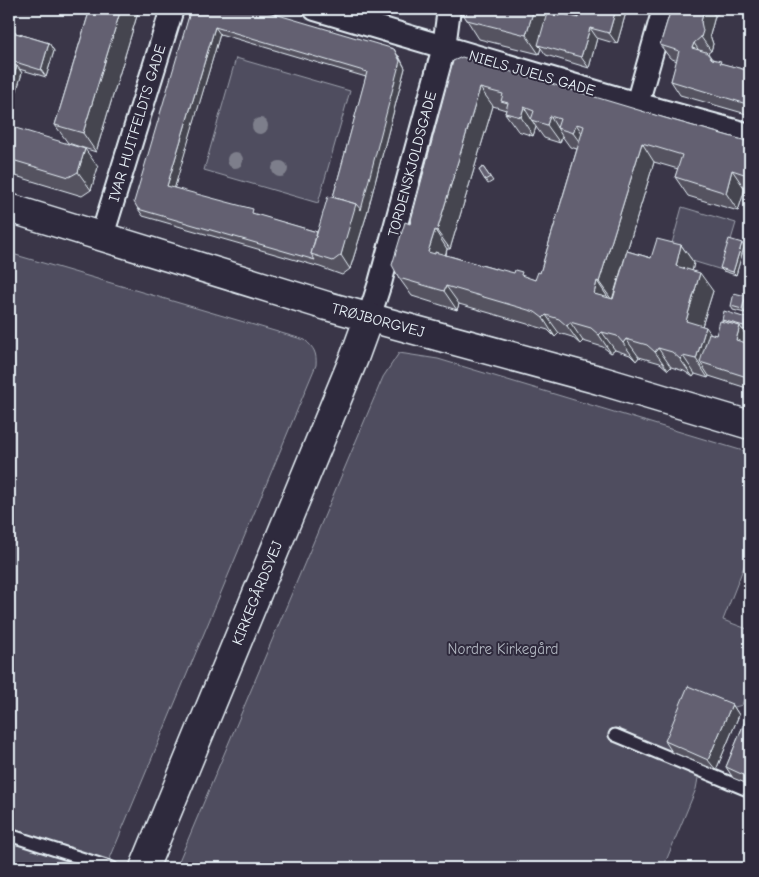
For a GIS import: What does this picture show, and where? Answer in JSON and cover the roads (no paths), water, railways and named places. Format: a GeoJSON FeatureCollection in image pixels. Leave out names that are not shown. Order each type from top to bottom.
{"type":"FeatureCollection","features":[{"type":"Feature","properties":{"kind":"street","name":"IVAR HUITFELDTS GADE"},"geometry":{"type":"LineString","coordinates":[[102,236],[172,9]]}},
{"type":"Feature","properties":{"kind":"street","name":"NIELS JUELS GADE"},"geometry":{"type":"LineString","coordinates":[[315,9],[637,104],[750,135]]}},
{"type":"Feature","properties":{"kind":"street","name":"TORDENSKJOLDSGADE"},"geometry":{"type":"LineString","coordinates":[[368,317],[380,283],[444,47],[449,9]]}},
{"type":"Feature","properties":{"kind":"street"},"geometry":{"type":"LineString","coordinates":[[637,104],[664,9]]}},
{"type":"Feature","properties":{"kind":"street","name":"TRØJBORGVEJ"},"geometry":{"type":"LineString","coordinates":[[9,208],[327,306],[599,380],[750,425]]}},
{"type":"Feature","properties":{"kind":"street","name":"KIRKEGÅRDSVEJ"},"geometry":{"type":"LineString","coordinates":[[144,868],[354,358],[368,317]]}},
{"type":"Feature","properties":{"kind":"lane"},"geometry":{"type":"LineString","coordinates":[[615,735],[725,776],[750,791]]}},
{"type":"Feature","properties":{"kind":"lane"},"geometry":{"type":"LineString","coordinates":[[9,835],[112,868]]}},
{"type":"Feature","properties":{"kind":"park label","name":"Nordre Kirkegård"},"geometry":{"type":"Point","coordinates":[503,649]}}]}
